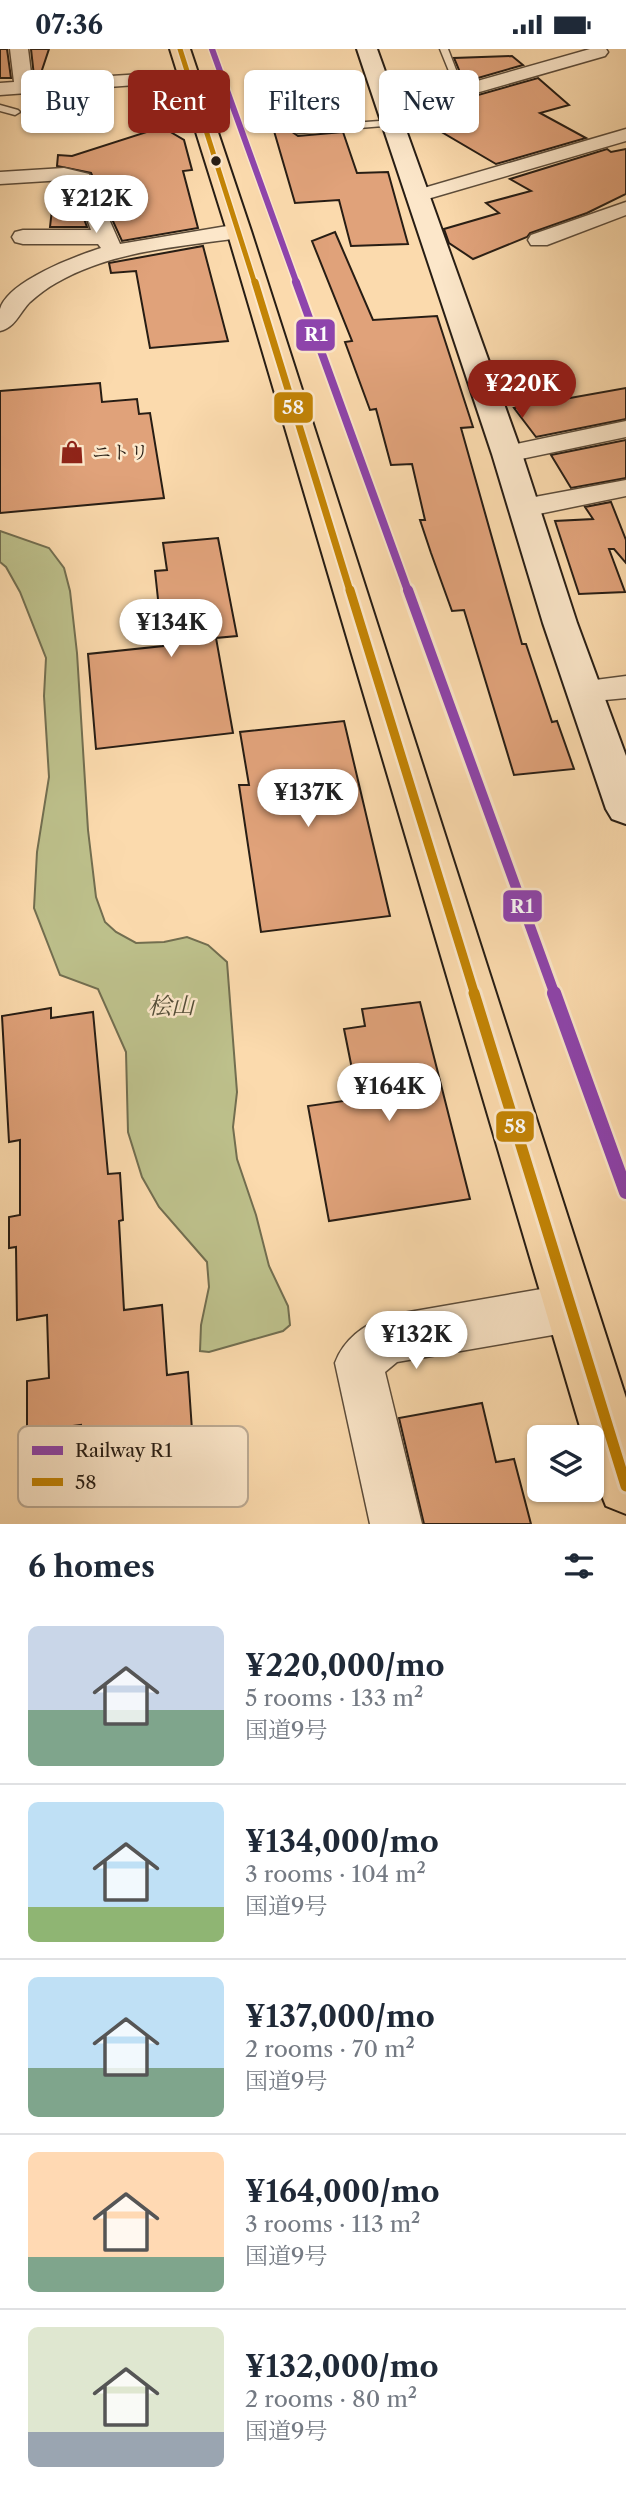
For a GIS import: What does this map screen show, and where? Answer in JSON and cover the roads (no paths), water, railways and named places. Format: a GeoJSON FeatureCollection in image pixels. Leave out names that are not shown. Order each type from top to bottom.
{"type":"FeatureCollection","features":[{"type":"Feature","properties":{"kind":"highway"},"geometry":{"type":"LineString","coordinates":[[185,62],[626,1486]]}},
{"type":"Feature","properties":{"kind":"street"},"geometry":{"type":"LineString","coordinates":[[19,49],[22,70]]}},
{"type":"Feature","properties":{"kind":"street"},"geometry":{"type":"LineString","coordinates":[[367,49],[379,84]]}},
{"type":"Feature","properties":{"kind":"street"},"geometry":{"type":"LineString","coordinates":[[479,86],[599,52]]}},
{"type":"Feature","properties":{"kind":"street"},"geometry":{"type":"LineString","coordinates":[[114,73],[185,62]]}},
{"type":"Feature","properties":{"kind":"street"},"geometry":{"type":"LineString","coordinates":[[0,89],[21,87]]}},
{"type":"Feature","properties":{"kind":"street"},"geometry":{"type":"LineString","coordinates":[[396,133],[626,809]]}},
{"type":"Feature","properties":{"kind":"street"},"geometry":{"type":"LineString","coordinates":[[416,196],[623,138]]}},
{"type":"Feature","properties":{"kind":"street"},"geometry":{"type":"LineString","coordinates":[[0,178],[64,174],[82,178],[109,245]]}},
{"type":"Feature","properties":{"kind":"street"},"geometry":{"type":"LineString","coordinates":[[539,240],[626,208]]}},
{"type":"Feature","properties":{"kind":"street"},"geometry":{"type":"LineString","coordinates":[[23,237],[109,245],[239,231]]}},
{"type":"Feature","properties":{"kind":"street"},"geometry":{"type":"LineString","coordinates":[[0,324],[12,307],[47,279],[109,245]]}},
{"type":"Feature","properties":{"kind":"street"},"geometry":{"type":"LineString","coordinates":[[507,454],[626,429]]}},
{"type":"Feature","properties":{"kind":"street"},"geometry":{"type":"LineString","coordinates":[[524,508],[626,488]]}},
{"type":"Feature","properties":{"kind":"street"},"geometry":{"type":"LineString","coordinates":[[584,691],[626,687]]}},
{"type":"Feature","properties":{"kind":"street"},"geometry":{"type":"LineString","coordinates":[[396,1524],[359,1363],[386,1340],[570,1308]]}},
{"type":"Feature","properties":{"kind":"lane"},"geometry":{"type":"LineString","coordinates":[[444,49],[453,70]]}},
{"type":"Feature","properties":{"kind":"lane"},"geometry":{"type":"LineString","coordinates":[[0,108],[15,112]]}},
{"type":"Feature","properties":{"kind":"rail line","name":"R1"},"geometry":{"type":"LineString","coordinates":[[212,49],[626,1192]]}},
{"type":"Feature","properties":{"kind":"place","name":"ニトリ"},"geometry":{"type":"Point","coordinates":[72,452]}},
{"type":"Feature","properties":{"kind":"park label","name":"桧山"},"geometry":{"type":"Point","coordinates":[171,1006]}}]}
